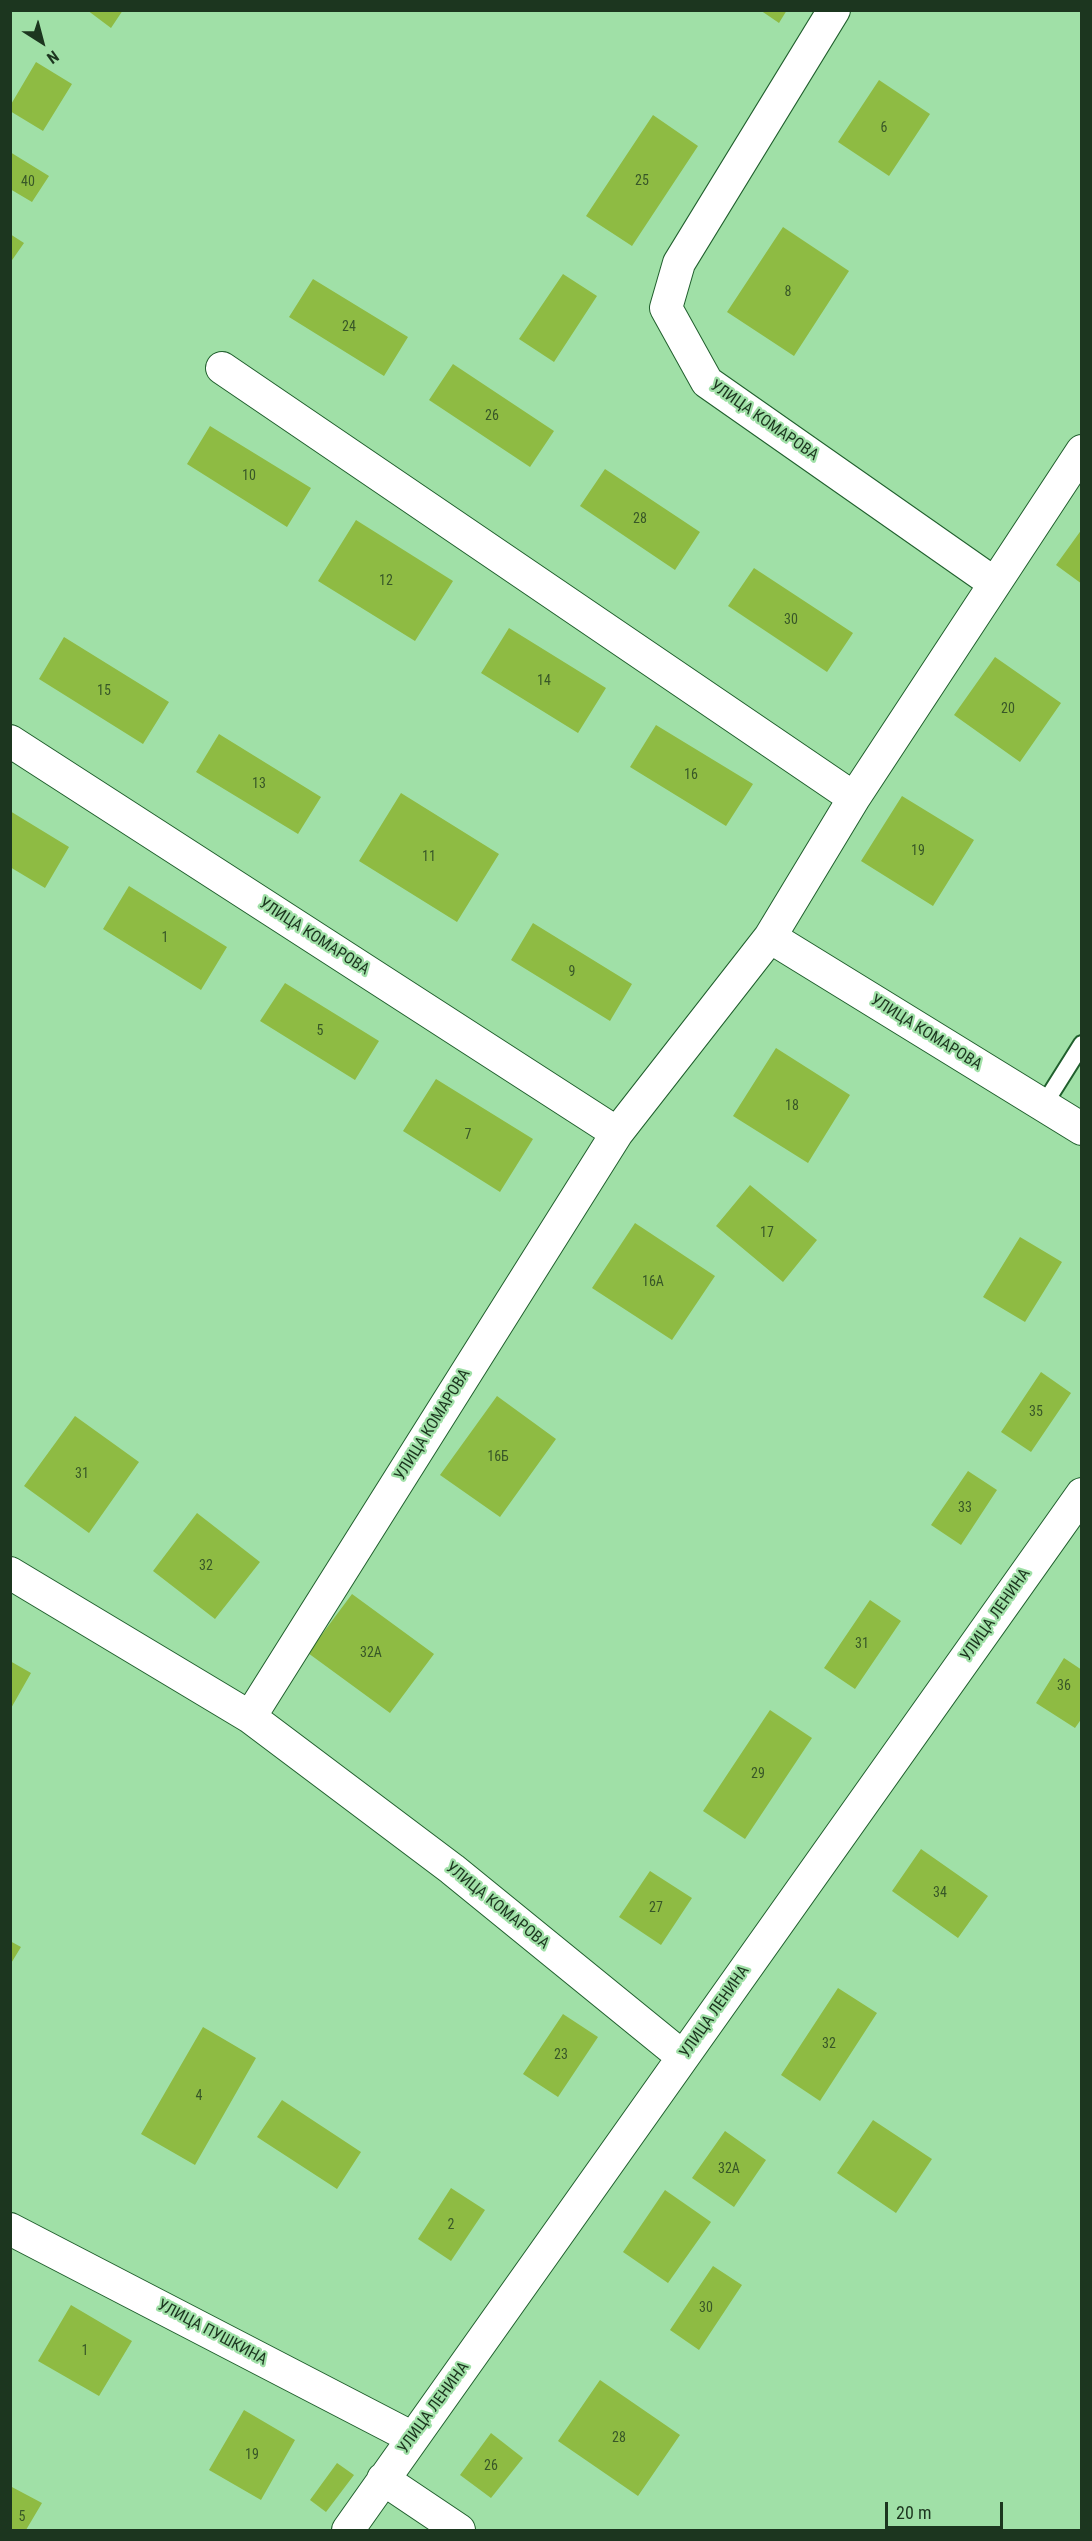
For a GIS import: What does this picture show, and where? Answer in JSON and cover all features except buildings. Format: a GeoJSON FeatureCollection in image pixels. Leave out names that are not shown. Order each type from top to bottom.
{"type":"FeatureCollection","features":[{"type":"Feature","properties":{"kind":"street","name":"УЛИЦА КОМАРОВА"},"geometry":{"type":"LineString","coordinates":[[834,10],[679,262],[666,308],[707,382],[994,583]]}},
{"type":"Feature","properties":{"kind":"street"},"geometry":{"type":"LineString","coordinates":[[222,368],[854,798]]}},
{"type":"Feature","properties":{"kind":"street","name":"УЛИЦА КОМАРОВА"},"geometry":{"type":"LineString","coordinates":[[250,1717],[617,1133],[770,937],[854,798],[1082,451]]}},
{"type":"Feature","properties":{"kind":"street","name":"УЛИЦА КОМАРОВА"},"geometry":{"type":"LineString","coordinates":[[10,741],[617,1133]]}},
{"type":"Feature","properties":{"kind":"street","name":"УЛИЦА КОМАРОВА"},"geometry":{"type":"LineString","coordinates":[[770,937],[1082,1130]]}},
{"type":"Feature","properties":{"kind":"street","name":"УЛИЦА ЛЕНИНА"},"geometry":{"type":"LineString","coordinates":[[348,2530],[1082,1494]]}},
{"type":"Feature","properties":{"kind":"street","name":"УЛИЦА КОМАРОВА"},"geometry":{"type":"LineString","coordinates":[[10,1573],[250,1717],[452,1869],[683,2057]]}},
{"type":"Feature","properties":{"kind":"street","name":"УЛИЦА ПУШКИНА"},"geometry":{"type":"LineString","coordinates":[[10,2229],[413,2438]]}},
{"type":"Feature","properties":{"kind":"street"},"geometry":{"type":"LineString","coordinates":[[383,2479],[459,2530]]}},
{"type":"Feature","properties":{"kind":"lane"},"geometry":{"type":"LineString","coordinates":[[1043,1106],[1082,1044]]}}]}
